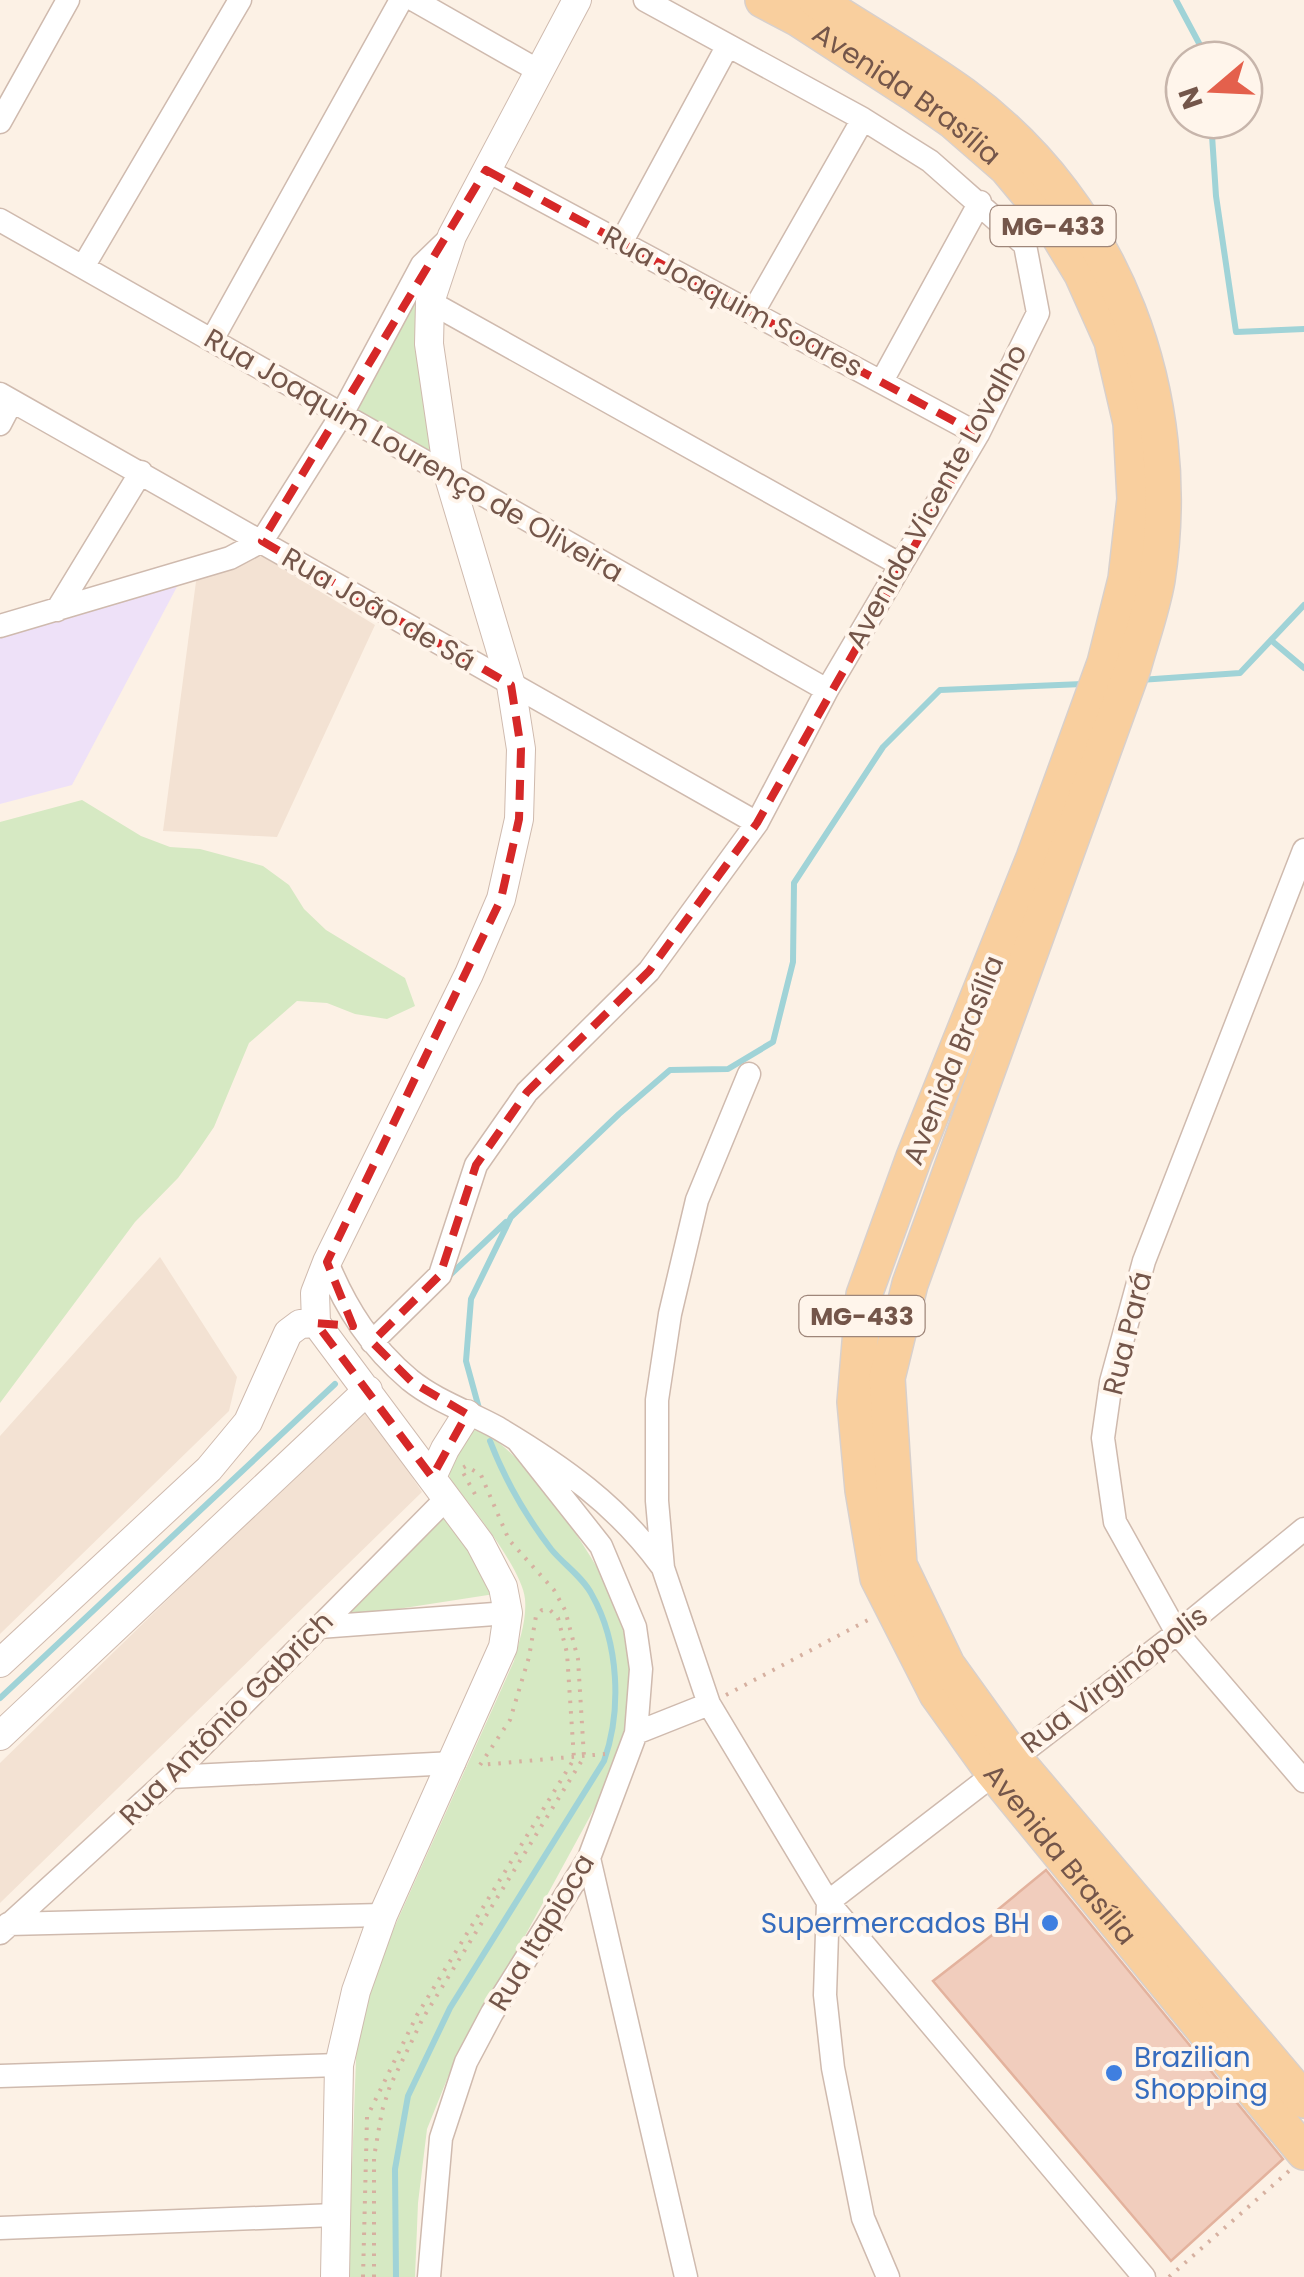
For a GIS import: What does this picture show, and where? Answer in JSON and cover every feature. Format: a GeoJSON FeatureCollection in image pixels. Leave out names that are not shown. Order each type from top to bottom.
{"type":"FeatureCollection","features":[{"type":"Feature","properties":{"kind":"main road","name":"Avenida Brasília"},"geometry":{"type":"LineString","coordinates":[[763,0],[953,121],[1006,168],[1047,216],[1082,274],[1112,341],[1131,422],[1141,581]]}},
{"type":"Feature","properties":{"kind":"main road","name":"Avenida Brasília"},"geometry":{"type":"LineString","coordinates":[[816,0],[965,96],[1021,146],[1069,200],[1110,266],[1139,333],[1159,420],[1164,502],[1141,581],[1106,663],[1047,862],[910,1284],[887,1378],[899,1565],[947,1666],[1003,1764],[1300,2159]]}},
{"type":"Feature","properties":{"kind":"main road","name":"Avenida Brasília"},"geometry":{"type":"LineString","coordinates":[[1047,862],[914,1156],[864,1295],[855,1402],[878,1578],[937,1694],[1304,2100]]}},
{"type":"Feature","properties":{"kind":"street"},"geometry":{"type":"LineString","coordinates":[[0,122],[7,92],[68,0]]}},
{"type":"Feature","properties":{"kind":"street"},"geometry":{"type":"LineString","coordinates":[[83,267],[240,0]]}},
{"type":"Feature","properties":{"kind":"street"},"geometry":{"type":"LineString","coordinates":[[212,340],[401,0]]}},
{"type":"Feature","properties":{"kind":"street"},"geometry":{"type":"LineString","coordinates":[[414,0],[539,71]]}},
{"type":"Feature","properties":{"kind":"street"},"geometry":{"type":"LineString","coordinates":[[519,1612],[440,1488],[316,1323],[315,1293],[469,974],[501,899],[519,819],[521,748],[511,686],[448,474],[429,344],[430,302],[452,236],[577,0]]}},
{"type":"Feature","properties":{"kind":"street","name":"Avenida Vicente Lovalho"},"geometry":{"type":"LineString","coordinates":[[365,1334],[440,1276],[476,1164],[527,1092],[649,971],[758,824],[827,690],[978,434],[1038,312],[1025,244],[930,161],[862,119],[645,0]]}},
{"type":"Feature","properties":{"kind":"street"},"geometry":{"type":"LineString","coordinates":[[622,241],[727,47]]}},
{"type":"Feature","properties":{"kind":"street"},"geometry":{"type":"LineString","coordinates":[[753,312],[862,119]]}},
{"type":"Feature","properties":{"kind":"street","name":"Rua Joaquim Soares"},"geometry":{"type":"LineString","coordinates":[[486,170],[978,434]]}},
{"type":"Feature","properties":{"kind":"street"},"geometry":{"type":"LineString","coordinates":[[882,381],[980,202]]}},
{"type":"Feature","properties":{"kind":"street","name":"Rua Joaquim Lourenço de Oliveira"},"geometry":{"type":"LineString","coordinates":[[0,220],[827,690]]}},
{"type":"Feature","properties":{"kind":"street"},"geometry":{"type":"LineString","coordinates":[[0,626],[230,558],[262,541],[342,414],[422,265],[452,236]]}},
{"type":"Feature","properties":{"kind":"street"},"geometry":{"type":"LineString","coordinates":[[430,302],[901,565]]}},
{"type":"Feature","properties":{"kind":"street"},"geometry":{"type":"LineString","coordinates":[[0,424],[6,397]]}},
{"type":"Feature","properties":{"kind":"street","name":"Rua João de Sá"},"geometry":{"type":"LineString","coordinates":[[6,397],[758,824]]}},
{"type":"Feature","properties":{"kind":"street"},"geometry":{"type":"LineString","coordinates":[[57,610],[141,472]]}},
{"type":"Feature","properties":{"kind":"street","name":"Rua Pará"},"geometry":{"type":"LineString","coordinates":[[1304,850],[1144,1261],[1111,1382],[1103,1438],[1115,1522],[1177,1633],[1304,1782]]}},
{"type":"Feature","properties":{"kind":"street"},"geometry":{"type":"LineString","coordinates":[[749,1074],[697,1200],[670,1314],[658,1400],[657,1501],[663,1568],[709,1704],[828,1902],[1144,2277]]}},
{"type":"Feature","properties":{"kind":"street"},"geometry":{"type":"LineString","coordinates":[[327,1262],[365,1334],[412,1382],[579,1480],[634,1529],[663,1568]]}},
{"type":"Feature","properties":{"kind":"street"},"geometry":{"type":"LineString","coordinates":[[0,1663],[209,1469],[248,1422],[288,1333],[300,1324],[316,1323],[365,1334]]}},
{"type":"Feature","properties":{"kind":"street"},"geometry":{"type":"LineString","coordinates":[[0,1736],[368,1390]]}},
{"type":"Feature","properties":{"kind":"street"},"geometry":{"type":"LineString","coordinates":[[440,1488],[445,1449],[467,1414]]}},
{"type":"Feature","properties":{"kind":"street","name":"Rua Itapioca"},"geometry":{"type":"LineString","coordinates":[[429,2277],[441,2138],[466,2062],[492,2012],[589,1858],[636,1734],[641,1669],[635,1627],[602,1546],[518,1441]]}},
{"type":"Feature","properties":{"kind":"street","name":"Rua Antônio Gabrich"},"geometry":{"type":"LineString","coordinates":[[4,1928],[171,1777],[319,1626],[440,1488]]}},
{"type":"Feature","properties":{"kind":"street","name":"Rua Virginópolis"},"geometry":{"type":"LineString","coordinates":[[828,1902],[1177,1633],[1304,1529]]}},
{"type":"Feature","properties":{"kind":"street"},"geometry":{"type":"LineString","coordinates":[[319,1626],[519,1612]]}},
{"type":"Feature","properties":{"kind":"street"},"geometry":{"type":"LineString","coordinates":[[335,2277],[339,2065],[356,1991],[383,1915],[519,1612]]}},
{"type":"Feature","properties":{"kind":"street"},"geometry":{"type":"LineString","coordinates":[[636,1734],[709,1704]]}},
{"type":"Feature","properties":{"kind":"street"},"geometry":{"type":"LineString","coordinates":[[171,1777],[454,1763]]}},
{"type":"Feature","properties":{"kind":"street"},"geometry":{"type":"LineString","coordinates":[[589,1858],[686,2277]]}},
{"type":"Feature","properties":{"kind":"street"},"geometry":{"type":"LineString","coordinates":[[828,1902],[826,1995],[834,2068],[863,2218],[888,2277]]}},
{"type":"Feature","properties":{"kind":"street"},"geometry":{"type":"LineString","coordinates":[[4,1928],[383,1915]]}},
{"type":"Feature","properties":{"kind":"street"},"geometry":{"type":"LineString","coordinates":[[0,2076],[339,2065]]}},
{"type":"Feature","properties":{"kind":"street"},"geometry":{"type":"LineString","coordinates":[[0,2228],[335,2215]]}},
{"type":"Feature","properties":{"kind":"path"},"geometry":{"type":"LineString","coordinates":[[374,2277],[374,2157],[390,2086],[424,2018],[584,1758],[578,1660],[566,1610],[554,1590],[509,1540],[481,1475],[466,1466],[463,1476],[484,1506]]}},
{"type":"Feature","properties":{"kind":"path"},"geometry":{"type":"LineString","coordinates":[[492,1520],[508,1548]]}},
{"type":"Feature","properties":{"kind":"path"},"geometry":{"type":"LineString","coordinates":[[709,1704],[892,1606]]}},
{"type":"Feature","properties":{"kind":"path"},"geometry":{"type":"LineString","coordinates":[[362,2277],[366,2117],[417,2015],[574,1759],[567,1653],[558,1618],[550,1610],[542,1610],[536,1616],[510,1720],[480,1765],[574,1759],[602,1755]]}},
{"type":"Feature","properties":{"kind":"path"},"geometry":{"type":"LineString","coordinates":[[519,1612],[523,1643]]}},
{"type":"Feature","properties":{"kind":"path"},"geometry":{"type":"LineString","coordinates":[[1169,2277],[1300,2159]]}},
{"type":"Feature","properties":{"kind":"highlighted area"},"geometry":{"type":"Polygon","coordinates":[[[486,170],[978,434],[757,823],[649,971],[527,1092],[476,1165],[440,1275],[372,1342],[412,1382],[467,1414],[432,1477],[316,1323],[353,1326],[327,1262],[501,899],[519,819],[521,749],[511,685],[262,541],[486,170]]]}},
{"type":"Feature","properties":{"kind":"shaded area"},"geometry":{"type":"Polygon","coordinates":[[[262,556],[375,625],[277,837],[163,831],[197,574],[262,556]]]}},
{"type":"Feature","properties":{"kind":"shaded area"},"geometry":{"type":"Polygon","coordinates":[[[180,581],[72,785],[0,804],[0,632],[180,581]]]}},
{"type":"Feature","properties":{"kind":"shaded area"},"geometry":{"type":"Polygon","coordinates":[[[160,1257],[237,1377],[229,1411],[0,1634],[0,1436],[160,1257]]]}},
{"type":"Feature","properties":{"kind":"shaded area"},"geometry":{"type":"Polygon","coordinates":[[[365,1407],[422,1492],[0,1903],[0,1763],[365,1407]]]}},
{"type":"Feature","properties":{"kind":"green space"},"geometry":{"type":"Polygon","coordinates":[[[425,271],[441,464],[350,411],[425,271]]]}},
{"type":"Feature","properties":{"kind":"green space"},"geometry":{"type":"Polygon","coordinates":[[[82,800],[141,836],[170,847],[200,849],[263,866],[289,885],[304,909],[326,930],[405,978],[415,1006],[387,1019],[355,1014],[327,1003],[297,1001],[249,1043],[214,1127],[197,1152],[178,1178],[135,1222],[0,1403],[0,822],[82,800]]]}},
{"type":"Feature","properties":{"kind":"green space"},"geometry":{"type":"Polygon","coordinates":[[[472,1430],[492,1438],[540,1485],[608,1587],[630,1638],[632,1730],[618,1765],[448,2077],[427,2129],[415,2277],[348,2277],[357,2032],[367,1988],[514,1661],[524,1623],[525,1599],[515,1571],[450,1479],[447,1464],[472,1430]]]}},
{"type":"Feature","properties":{"kind":"green space"},"geometry":{"type":"Polygon","coordinates":[[[444,1507],[501,1593],[333,1619],[444,1507]]]}},
{"type":"Feature","properties":{"kind":"building","name":"Brazilian Shopping"},"geometry":{"type":"Polygon","coordinates":[[[1046,1870],[1283,2159],[1171,2261],[933,1981],[1005,1925],[995,1912],[1046,1870]]]}},
{"type":"Feature","properties":{"kind":"waterway"},"geometry":{"type":"LineString","coordinates":[[1176,0],[1197,40]]}},
{"type":"Feature","properties":{"kind":"waterway"},"geometry":{"type":"LineString","coordinates":[[1212,140],[1216,196],[1236,332],[1304,329]]}},
{"type":"Feature","properties":{"kind":"waterway"},"geometry":{"type":"LineString","coordinates":[[1140,680],[1240,673],[1304,605]]}},
{"type":"Feature","properties":{"kind":"waterway"},"geometry":{"type":"LineString","coordinates":[[1272,641],[1304,668]]}},
{"type":"Feature","properties":{"kind":"waterway"},"geometry":{"type":"LineString","coordinates":[[480,1412],[466,1361],[471,1299],[511,1217],[670,1070],[728,1069],[773,1042],[793,962],[794,883],[883,747],[940,690],[1083,684]]}},
{"type":"Feature","properties":{"kind":"waterway"},"geometry":{"type":"LineString","coordinates":[[450,1275],[506,1222]]}},
{"type":"Feature","properties":{"kind":"waterway"},"geometry":{"type":"LineString","coordinates":[[0,1698],[335,1384]]}},
{"type":"Feature","properties":{"kind":"waterway"},"geometry":{"type":"LineString","coordinates":[[396,2277],[395,2169],[408,2096],[450,2008],[604,1761],[614,1720],[615,1677],[601,1614],[588,1588],[551,1549],[533,1523],[490,1441]]}},
{"type":"Feature","properties":{"kind":"place","name":"Supermercados BH"},"geometry":{"type":"Point","coordinates":[1050,1923]}},
{"type":"Feature","properties":{"kind":"place","name":"Brazilian Shopping"},"geometry":{"type":"Point","coordinates":[1114,2073]}}]}
